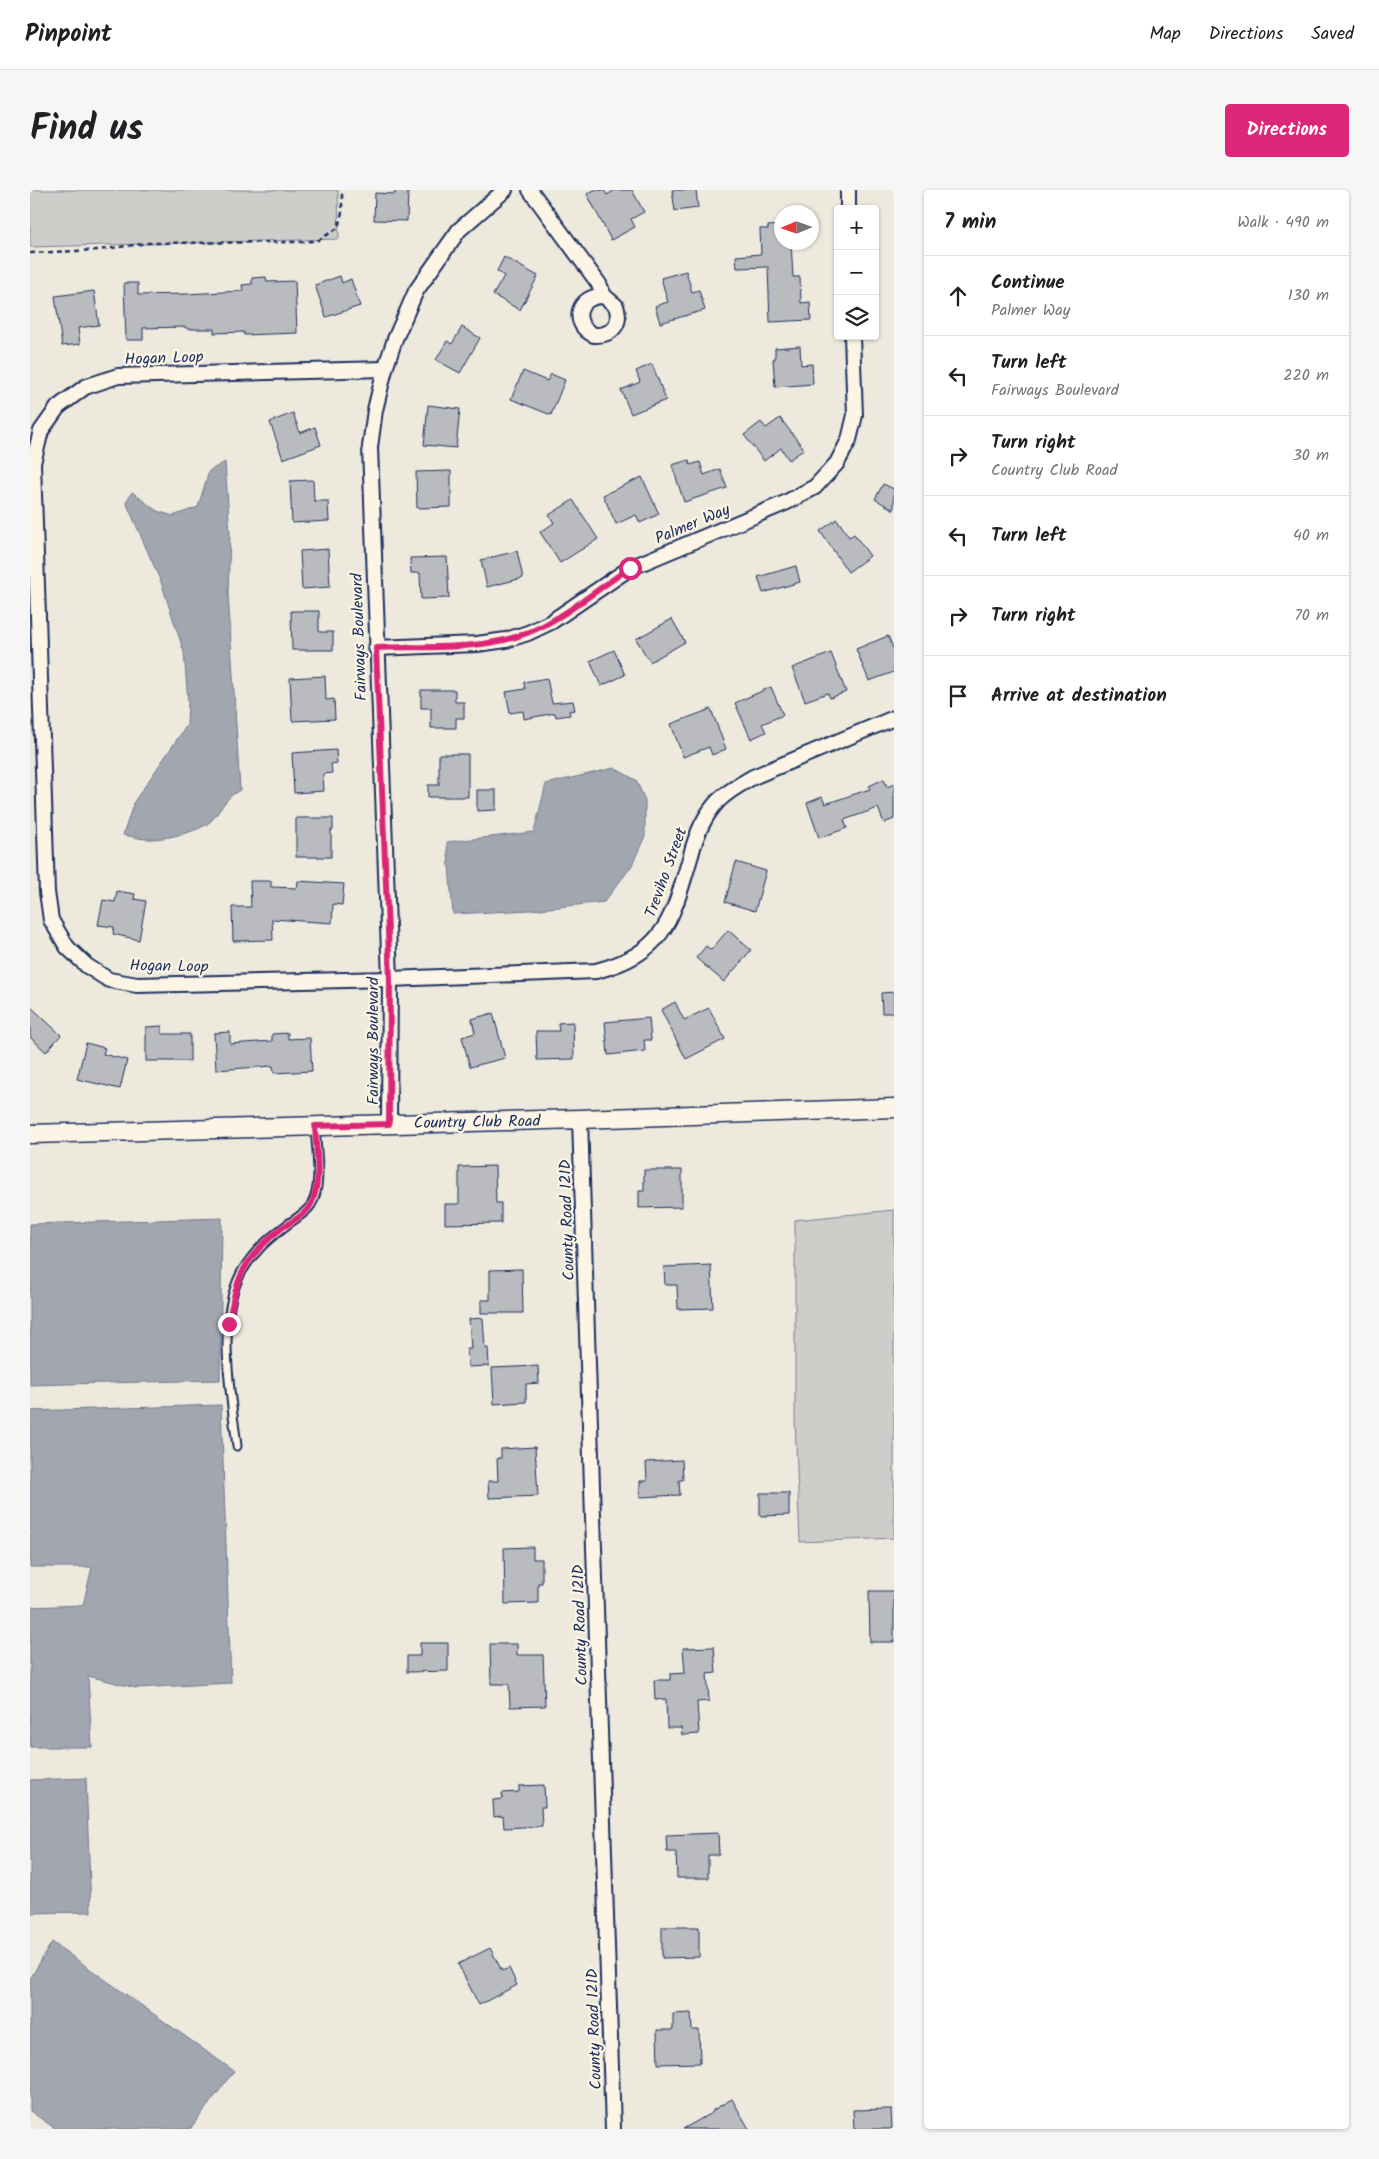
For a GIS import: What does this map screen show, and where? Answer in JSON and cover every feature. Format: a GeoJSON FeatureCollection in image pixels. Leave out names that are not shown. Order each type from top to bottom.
{"type":"FeatureCollection","features":[{"type":"Feature","properties":{"kind":"street","name":"Fairways Boulevard"},"geometry":{"type":"LineString","coordinates":[[389,1124],[390,979],[376,648],[370,447],[375,410],[385,369],[395,339],[416,291],[459,230],[505,190]]}},
{"type":"Feature","properties":{"kind":"street"},"geometry":{"type":"LineString","coordinates":[[530,190],[599,284],[604,296]]}},
{"type":"Feature","properties":{"kind":"street"},"geometry":{"type":"LineString","coordinates":[[848,190],[848,205]]}},
{"type":"Feature","properties":{"kind":"street","name":"Palmer Way"},"geometry":{"type":"LineString","coordinates":[[376,648],[477,644],[506,640],[528,633],[551,622],[630,568],[786,502],[815,486],[837,463],[849,440],[855,415],[852,340]]}},
{"type":"Feature","properties":{"kind":"street","name":"Hogan Loop"},"geometry":{"type":"LineString","coordinates":[[385,369],[118,376],[85,387],[58,407],[41,431],[33,463],[47,892],[52,920],[67,947],[87,966],[109,980],[137,985],[390,979]]}},
{"type":"Feature","properties":{"kind":"street","name":"Treviho Street"},"geometry":{"type":"LineString","coordinates":[[390,979],[596,971],[636,957],[652,944],[666,926],[677,901],[695,840],[704,820],[718,801],[752,777],[894,718]]}},
{"type":"Feature","properties":{"kind":"street","name":"Country Club Road"},"geometry":{"type":"LineString","coordinates":[[30,1134],[580,1119],[894,1108]]}},
{"type":"Feature","properties":{"kind":"street","name":"County Road 121D"},"geometry":{"type":"LineString","coordinates":[[580,1119],[613,2129]]}},
{"type":"Feature","properties":{"kind":"lane"},"geometry":{"type":"LineString","coordinates":[[237,1446],[227,1362],[233,1295],[240,1275],[254,1253],[269,1238],[311,1205],[318,1184],[315,1126]]}},
{"type":"Feature","properties":{"kind":"path"},"geometry":{"type":"LineString","coordinates":[[30,253],[98,250],[186,242],[233,244],[319,240],[338,228],[342,212],[342,190]]}},
{"type":"Feature","properties":{"kind":"shaded area"},"geometry":{"type":"Polygon","coordinates":[[[30,190],[338,190],[339,239],[30,247],[30,190]]]}},
{"type":"Feature","properties":{"kind":"shaded area"},"geometry":{"type":"Polygon","coordinates":[[[225,462],[230,534],[228,593],[240,790],[227,800],[211,821],[198,829],[171,837],[154,839],[141,839],[123,835],[134,802],[187,725],[188,702],[184,652],[161,582],[126,502],[132,492],[157,511],[173,516],[198,507],[209,471],[225,462]]]}},
{"type":"Feature","properties":{"kind":"shaded area"},"geometry":{"type":"Polygon","coordinates":[[[614,768],[636,780],[645,800],[645,836],[631,867],[604,902],[531,910],[453,914],[447,842],[534,832],[546,784],[614,768]]]}},
{"type":"Feature","properties":{"kind":"shaded area"},"geometry":{"type":"Polygon","coordinates":[[[894,1210],[894,1538],[800,1542],[795,1419],[795,1220],[894,1210]]]}},
{"type":"Feature","properties":{"kind":"shaded area"},"geometry":{"type":"Polygon","coordinates":[[[222,1218],[220,1380],[30,1385],[30,1224],[222,1218]]]}},
{"type":"Feature","properties":{"kind":"shaded area"},"geometry":{"type":"Polygon","coordinates":[[[221,1405],[231,1683],[136,1688],[88,1676],[92,1747],[30,1747],[30,1607],[83,1605],[92,1567],[30,1567],[30,1411],[221,1405]]]}},
{"type":"Feature","properties":{"kind":"shaded area"},"geometry":{"type":"Polygon","coordinates":[[[86,1778],[91,1912],[30,1913],[30,1780],[86,1778]]]}},
{"type":"Feature","properties":{"kind":"shaded area"},"geometry":{"type":"Polygon","coordinates":[[[52,1942],[234,2071],[190,2129],[56,2129],[30,2111],[30,1979],[52,1942]]]}},
{"type":"Feature","properties":{"kind":"building"},"geometry":{"type":"Polygon","coordinates":[[[395,190],[408,190],[407,221],[374,220],[375,193],[395,194],[395,190]]]}},
{"type":"Feature","properties":{"kind":"building"},"geometry":{"type":"Polygon","coordinates":[[[594,190],[604,190],[607,195],[615,190],[632,190],[644,212],[631,219],[635,227],[611,240],[587,194],[594,190]]]}},
{"type":"Feature","properties":{"kind":"building"},"geometry":{"type":"Polygon","coordinates":[[[672,190],[696,190],[698,208],[675,211],[672,190]]]}},
{"type":"Feature","properties":{"kind":"building"},"geometry":{"type":"Polygon","coordinates":[[[768,226],[774,226],[774,250],[791,250],[793,277],[800,277],[801,303],[810,302],[811,320],[770,322],[768,267],[737,268],[736,256],[761,254],[760,229],[768,229],[768,226]]]}},
{"type":"Feature","properties":{"kind":"building"},"geometry":{"type":"Polygon","coordinates":[[[504,257],[538,276],[520,310],[493,295],[504,276],[497,271],[504,257]]]}},
{"type":"Feature","properties":{"kind":"building"},"geometry":{"type":"Polygon","coordinates":[[[686,271],[692,292],[699,290],[705,310],[660,323],[655,306],[668,302],[661,278],[686,271]]]}},
{"type":"Feature","properties":{"kind":"building"},"geometry":{"type":"Polygon","coordinates":[[[340,276],[342,283],[351,279],[360,306],[326,317],[315,285],[340,276]]]}},
{"type":"Feature","properties":{"kind":"building"},"geometry":{"type":"Polygon","coordinates":[[[266,277],[267,282],[295,281],[297,333],[244,335],[244,332],[214,333],[214,329],[187,329],[186,327],[143,328],[143,340],[126,340],[124,283],[138,283],[138,295],[186,294],[243,291],[242,285],[252,284],[252,278],[266,277]]]}},
{"type":"Feature","properties":{"kind":"building"},"geometry":{"type":"Polygon","coordinates":[[[94,291],[99,325],[78,328],[80,344],[62,346],[55,296],[94,291]]]}},
{"type":"Feature","properties":{"kind":"building"},"geometry":{"type":"Polygon","coordinates":[[[462,327],[480,338],[460,373],[436,360],[447,341],[452,344],[462,327]]]}},
{"type":"Feature","properties":{"kind":"building"},"geometry":{"type":"Polygon","coordinates":[[[800,346],[801,365],[812,364],[813,384],[775,387],[773,359],[775,359],[775,348],[800,346]]]}},
{"type":"Feature","properties":{"kind":"building"},"geometry":{"type":"Polygon","coordinates":[[[652,364],[666,400],[631,414],[621,390],[640,382],[636,371],[652,364]]]}},
{"type":"Feature","properties":{"kind":"building"},"geometry":{"type":"Polygon","coordinates":[[[523,371],[547,381],[551,374],[565,380],[551,415],[511,399],[523,371]]]}},
{"type":"Feature","properties":{"kind":"building"},"geometry":{"type":"Polygon","coordinates":[[[428,405],[460,409],[456,448],[424,445],[428,405]]]}},
{"type":"Feature","properties":{"kind":"building"},"geometry":{"type":"Polygon","coordinates":[[[293,413],[300,433],[315,427],[321,445],[283,459],[270,422],[293,413]]]}},
{"type":"Feature","properties":{"kind":"building"},"geometry":{"type":"Polygon","coordinates":[[[780,418],[804,449],[789,460],[781,448],[764,461],[744,435],[761,422],[766,428],[780,418]]]}},
{"type":"Feature","properties":{"kind":"building"},"geometry":{"type":"Polygon","coordinates":[[[689,460],[690,465],[700,462],[704,475],[720,469],[727,488],[684,502],[672,465],[689,460]]]}},
{"type":"Feature","properties":{"kind":"building"},"geometry":{"type":"Polygon","coordinates":[[[451,471],[451,507],[417,508],[416,472],[451,471]]]}},
{"type":"Feature","properties":{"kind":"building"},"geometry":{"type":"Polygon","coordinates":[[[642,477],[659,514],[640,523],[636,515],[616,524],[603,495],[642,477]]]}},
{"type":"Feature","properties":{"kind":"building"},"geometry":{"type":"Polygon","coordinates":[[[313,480],[314,501],[328,501],[329,521],[292,523],[290,481],[313,480]]]}},
{"type":"Feature","properties":{"kind":"building"},"geometry":{"type":"Polygon","coordinates":[[[883,484],[894,489],[894,510],[875,499],[883,484]]]}},
{"type":"Feature","properties":{"kind":"building"},"geometry":{"type":"Polygon","coordinates":[[[573,500],[598,539],[560,563],[540,532],[554,523],[549,515],[573,500]]]}},
{"type":"Feature","properties":{"kind":"building"},"geometry":{"type":"Polygon","coordinates":[[[837,519],[849,537],[854,534],[870,556],[848,572],[820,531],[837,519]]]}},
{"type":"Feature","properties":{"kind":"building"},"geometry":{"type":"Polygon","coordinates":[[[328,549],[330,587],[302,589],[300,551],[328,549]]]}},
{"type":"Feature","properties":{"kind":"building"},"geometry":{"type":"Polygon","coordinates":[[[517,551],[523,578],[487,587],[481,560],[517,551]]]}},
{"type":"Feature","properties":{"kind":"building"},"geometry":{"type":"Polygon","coordinates":[[[447,557],[449,598],[421,599],[420,573],[411,573],[410,558],[447,557]]]}},
{"type":"Feature","properties":{"kind":"building"},"geometry":{"type":"Polygon","coordinates":[[[796,566],[800,582],[763,593],[758,577],[796,566]]]}},
{"type":"Feature","properties":{"kind":"building"},"geometry":{"type":"Polygon","coordinates":[[[291,611],[319,611],[319,632],[333,632],[333,650],[292,650],[291,611]]]}},
{"type":"Feature","properties":{"kind":"building"},"geometry":{"type":"Polygon","coordinates":[[[672,619],[685,642],[650,662],[636,639],[672,619]]]}},
{"type":"Feature","properties":{"kind":"building"},"geometry":{"type":"Polygon","coordinates":[[[888,636],[894,650],[894,672],[869,681],[856,649],[888,636]]]}},
{"type":"Feature","properties":{"kind":"building"},"geometry":{"type":"Polygon","coordinates":[[[614,650],[625,675],[601,686],[590,661],[614,650]]]}},
{"type":"Feature","properties":{"kind":"building"},"geometry":{"type":"Polygon","coordinates":[[[831,653],[846,692],[830,698],[828,693],[805,701],[792,668],[831,653]]]}},
{"type":"Feature","properties":{"kind":"building"},"geometry":{"type":"Polygon","coordinates":[[[325,676],[326,700],[334,699],[335,719],[292,721],[290,678],[325,676]]]}},
{"type":"Feature","properties":{"kind":"building"},"geometry":{"type":"Polygon","coordinates":[[[547,678],[552,703],[573,701],[575,710],[569,711],[570,715],[556,717],[555,713],[524,719],[523,711],[510,713],[506,692],[525,689],[524,682],[547,678]]]}},
{"type":"Feature","properties":{"kind":"building"},"geometry":{"type":"Polygon","coordinates":[[[771,687],[783,715],[762,724],[766,732],[751,739],[735,703],[771,687]]]}},
{"type":"Feature","properties":{"kind":"building"},"geometry":{"type":"Polygon","coordinates":[[[421,690],[455,690],[455,702],[464,702],[464,718],[456,718],[456,728],[431,728],[431,708],[421,708],[421,690]]]}},
{"type":"Feature","properties":{"kind":"building"},"geometry":{"type":"Polygon","coordinates":[[[711,709],[726,749],[712,755],[709,747],[683,757],[671,724],[711,709]]]}},
{"type":"Feature","properties":{"kind":"building"},"geometry":{"type":"Polygon","coordinates":[[[336,750],[337,763],[331,764],[332,773],[323,774],[324,791],[294,793],[292,753],[336,750]]]}},
{"type":"Feature","properties":{"kind":"building"},"geometry":{"type":"Polygon","coordinates":[[[439,754],[468,754],[468,797],[428,797],[428,785],[439,785],[439,754]]]}},
{"type":"Feature","properties":{"kind":"building"},"geometry":{"type":"Polygon","coordinates":[[[884,779],[887,787],[894,784],[894,819],[884,823],[878,808],[844,820],[847,828],[819,838],[807,803],[822,797],[825,804],[870,789],[869,786],[884,779]]]}},
{"type":"Feature","properties":{"kind":"building"},"geometry":{"type":"Polygon","coordinates":[[[477,790],[496,790],[496,810],[477,811],[477,790]]]}},
{"type":"Feature","properties":{"kind":"building"},"geometry":{"type":"Polygon","coordinates":[[[296,818],[333,818],[331,857],[296,857],[296,818]]]}},
{"type":"Feature","properties":{"kind":"building"},"geometry":{"type":"Polygon","coordinates":[[[736,862],[766,871],[755,911],[725,902],[736,862]]]}},
{"type":"Feature","properties":{"kind":"building"},"geometry":{"type":"Polygon","coordinates":[[[250,881],[271,881],[271,887],[297,888],[298,881],[344,884],[342,905],[333,904],[332,923],[272,919],[273,940],[233,941],[232,907],[251,907],[250,881]]]}},
{"type":"Feature","properties":{"kind":"building"},"geometry":{"type":"Polygon","coordinates":[[[117,891],[135,894],[134,899],[146,901],[139,940],[113,934],[114,927],[98,925],[103,900],[115,902],[117,891]]]}},
{"type":"Feature","properties":{"kind":"building"},"geometry":{"type":"Polygon","coordinates":[[[728,930],[751,950],[724,982],[696,958],[706,946],[711,950],[728,930]]]}},
{"type":"Feature","properties":{"kind":"building"},"geometry":{"type":"Polygon","coordinates":[[[894,992],[894,1013],[882,1013],[881,993],[894,992]]]}},
{"type":"Feature","properties":{"kind":"building"},"geometry":{"type":"Polygon","coordinates":[[[675,1002],[684,1020],[709,1008],[725,1039],[686,1059],[661,1010],[675,1002]]]}},
{"type":"Feature","properties":{"kind":"building"},"geometry":{"type":"Polygon","coordinates":[[[30,1006],[61,1035],[46,1052],[30,1037],[30,1006]]]}},
{"type":"Feature","properties":{"kind":"building"},"geometry":{"type":"Polygon","coordinates":[[[493,1013],[505,1058],[470,1067],[462,1037],[475,1033],[472,1019],[493,1013]]]}},
{"type":"Feature","properties":{"kind":"building"},"geometry":{"type":"Polygon","coordinates":[[[649,1018],[651,1040],[644,1040],[645,1051],[608,1055],[605,1022],[649,1018]]]}},
{"type":"Feature","properties":{"kind":"building"},"geometry":{"type":"Polygon","coordinates":[[[573,1022],[574,1059],[537,1060],[536,1031],[559,1031],[558,1023],[573,1022]]]}},
{"type":"Feature","properties":{"kind":"building"},"geometry":{"type":"Polygon","coordinates":[[[162,1026],[162,1034],[190,1034],[190,1061],[146,1061],[146,1027],[162,1026]]]}},
{"type":"Feature","properties":{"kind":"building"},"geometry":{"type":"Polygon","coordinates":[[[230,1032],[230,1044],[272,1041],[272,1034],[288,1033],[288,1039],[310,1038],[312,1071],[274,1073],[273,1066],[216,1070],[214,1033],[230,1032]]]}},
{"type":"Feature","properties":{"kind":"building"},"geometry":{"type":"Polygon","coordinates":[[[86,1043],[105,1048],[103,1054],[127,1060],[120,1089],[77,1079],[86,1043]]]}},
{"type":"Feature","properties":{"kind":"building"},"geometry":{"type":"Polygon","coordinates":[[[495,1166],[496,1203],[501,1203],[501,1223],[445,1224],[445,1204],[459,1204],[459,1167],[495,1166]]]}},
{"type":"Feature","properties":{"kind":"building"},"geometry":{"type":"Polygon","coordinates":[[[644,1170],[682,1170],[682,1207],[639,1208],[639,1191],[644,1191],[644,1170]]]}},
{"type":"Feature","properties":{"kind":"building"},"geometry":{"type":"Polygon","coordinates":[[[711,1265],[713,1308],[678,1309],[677,1285],[665,1285],[664,1267],[711,1265]]]}},
{"type":"Feature","properties":{"kind":"building"},"geometry":{"type":"Polygon","coordinates":[[[522,1269],[523,1313],[481,1313],[481,1300],[490,1300],[490,1270],[522,1269]]]}},
{"type":"Feature","properties":{"kind":"building"},"geometry":{"type":"Polygon","coordinates":[[[483,1318],[485,1348],[488,1348],[489,1366],[468,1367],[467,1349],[471,1349],[469,1319],[483,1318]]]}},
{"type":"Feature","properties":{"kind":"building"},"geometry":{"type":"Polygon","coordinates":[[[538,1366],[539,1383],[526,1384],[526,1402],[494,1404],[492,1368],[538,1366]]]}},
{"type":"Feature","properties":{"kind":"building"},"geometry":{"type":"Polygon","coordinates":[[[535,1447],[538,1496],[489,1498],[488,1481],[498,1481],[497,1458],[501,1458],[501,1449],[535,1447]]]}},
{"type":"Feature","properties":{"kind":"building"},"geometry":{"type":"Polygon","coordinates":[[[682,1460],[683,1480],[679,1480],[680,1495],[640,1497],[640,1481],[647,1481],[646,1462],[682,1460]]]}},
{"type":"Feature","properties":{"kind":"building"},"geometry":{"type":"Polygon","coordinates":[[[760,1493],[789,1493],[789,1515],[760,1516],[760,1493]]]}},
{"type":"Feature","properties":{"kind":"building"},"geometry":{"type":"Polygon","coordinates":[[[533,1547],[533,1559],[542,1559],[542,1583],[538,1583],[538,1603],[505,1604],[504,1548],[533,1547]]]}},
{"type":"Feature","properties":{"kind":"building"},"geometry":{"type":"Polygon","coordinates":[[[869,1591],[894,1591],[894,1642],[870,1642],[869,1591]]]}},
{"type":"Feature","properties":{"kind":"building"},"geometry":{"type":"Polygon","coordinates":[[[420,1643],[448,1643],[448,1671],[407,1672],[407,1656],[420,1656],[420,1643]]]}},
{"type":"Feature","properties":{"kind":"building"},"geometry":{"type":"Polygon","coordinates":[[[490,1644],[517,1644],[517,1655],[543,1655],[545,1706],[510,1707],[509,1684],[491,1684],[490,1644]]]}},
{"type":"Feature","properties":{"kind":"building"},"geometry":{"type":"Polygon","coordinates":[[[714,1647],[716,1673],[707,1674],[709,1701],[697,1702],[699,1734],[682,1735],[681,1728],[667,1728],[666,1699],[655,1700],[654,1680],[670,1680],[670,1674],[685,1673],[683,1648],[714,1647]]]}},
{"type":"Feature","properties":{"kind":"building"},"geometry":{"type":"Polygon","coordinates":[[[544,1785],[545,1807],[541,1807],[542,1826],[504,1828],[503,1816],[494,1817],[493,1800],[503,1799],[502,1793],[519,1792],[519,1786],[544,1785]]]}},
{"type":"Feature","properties":{"kind":"building"},"geometry":{"type":"Polygon","coordinates":[[[718,1833],[719,1855],[708,1855],[708,1878],[677,1878],[676,1852],[667,1852],[666,1835],[718,1833]]]}},
{"type":"Feature","properties":{"kind":"building"},"geometry":{"type":"Polygon","coordinates":[[[662,1927],[699,1927],[699,1957],[662,1958],[662,1927]]]}},
{"type":"Feature","properties":{"kind":"building"},"geometry":{"type":"Polygon","coordinates":[[[490,1948],[502,1971],[509,1968],[517,1985],[479,2005],[458,1964],[490,1948]]]}},
{"type":"Feature","properties":{"kind":"building"},"geometry":{"type":"Polygon","coordinates":[[[691,2013],[692,2030],[699,2030],[700,2063],[658,2064],[657,2030],[673,2030],[673,2014],[691,2013]]]}},
{"type":"Feature","properties":{"kind":"building"},"geometry":{"type":"Polygon","coordinates":[[[732,2099],[749,2129],[683,2129],[713,2112],[713,2110],[732,2099]]]}},
{"type":"Feature","properties":{"kind":"building"},"geometry":{"type":"Polygon","coordinates":[[[891,2109],[892,2129],[854,2129],[853,2110],[891,2109]]]}},
{"type":"Feature","properties":{"kind":"route"},"geometry":{"type":"LineString","coordinates":[[229,1324],[233,1295],[240,1275],[254,1253],[269,1238],[307,1210],[316,1194],[318,1184],[315,1126],[389,1124],[390,979],[376,648],[477,644],[506,640],[528,633],[551,622],[630,568]]}}]}
